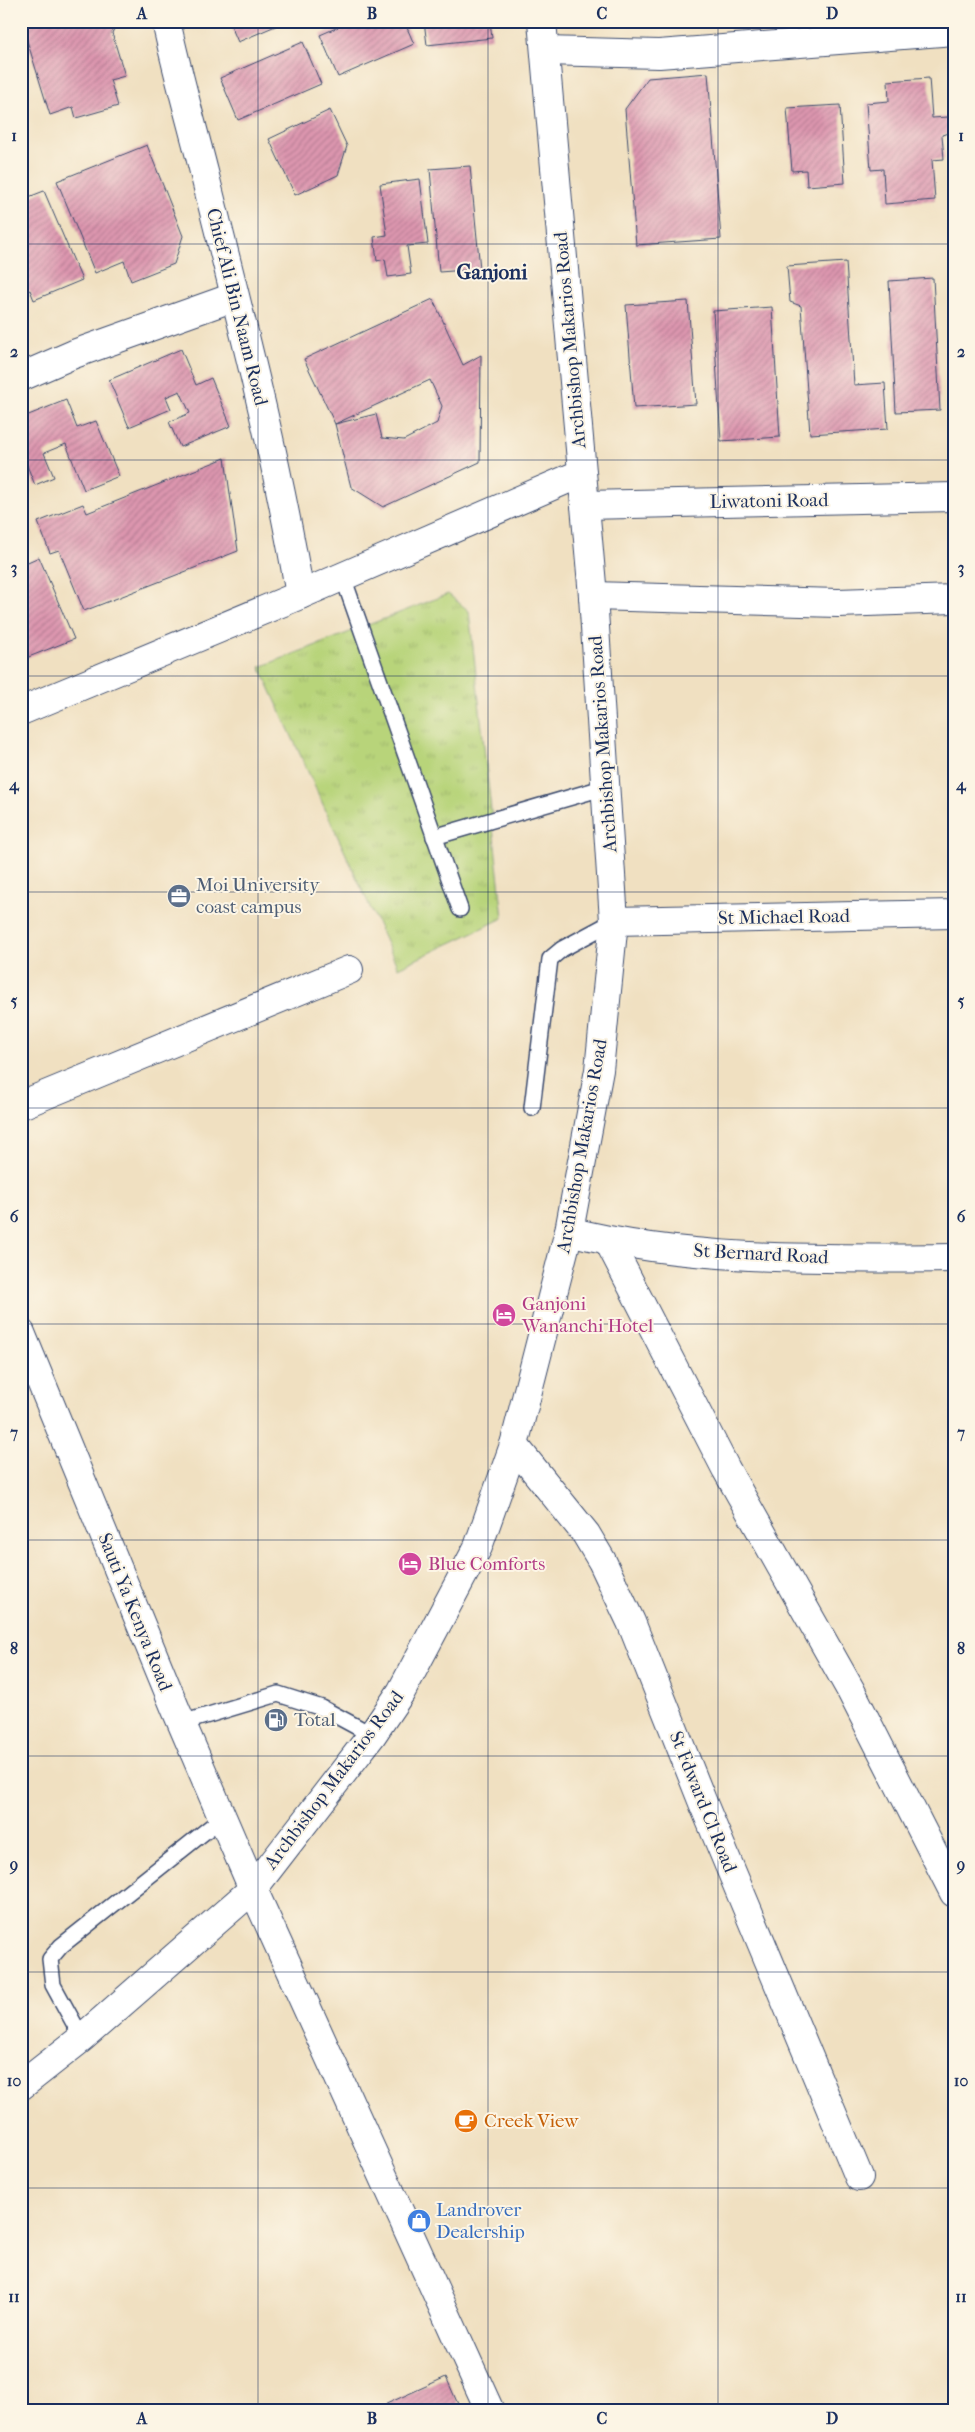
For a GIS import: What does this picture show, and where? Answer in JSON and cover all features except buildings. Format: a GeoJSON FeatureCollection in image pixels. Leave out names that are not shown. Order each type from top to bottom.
{"type":"FeatureCollection","features":[{"type":"Feature","properties":{"kind":"street","name":"Chief Ali Bin Naam Road"},"geometry":{"type":"LineString","coordinates":[[166,21],[178,77],[287,517],[300,595]]}},
{"type":"Feature","properties":{"kind":"street","name":"Archbishop Makarios Road"},"geometry":{"type":"LineString","coordinates":[[21,2086],[82,2038],[252,1890],[372,1735],[402,1692],[478,1547],[514,1445],[569,1231],[599,1070],[614,921],[593,596],[542,21]]}},
{"type":"Feature","properties":{"kind":"street"},"geometry":{"type":"LineString","coordinates":[[545,51],[659,54],[954,31]]}},
{"type":"Feature","properties":{"kind":"street"},"geometry":{"type":"LineString","coordinates":[[21,377],[74,354],[234,297]]}},
{"type":"Feature","properties":{"kind":"street"},"geometry":{"type":"LineString","coordinates":[[21,711],[300,595],[582,473]]}},
{"type":"Feature","properties":{"kind":"street","name":"Liwatoni Road"},"geometry":{"type":"LineString","coordinates":[[585,505],[954,497]]}},
{"type":"Feature","properties":{"kind":"street"},"geometry":{"type":"LineString","coordinates":[[593,596],[838,603],[954,599]]}},
{"type":"Feature","properties":{"kind":"street","name":"St Michael Road"},"geometry":{"type":"LineString","coordinates":[[614,921],[954,914]]}},
{"type":"Feature","properties":{"kind":"street"},"geometry":{"type":"LineString","coordinates":[[21,1105],[349,970]]}},
{"type":"Feature","properties":{"kind":"street","name":"St Bernard Road"},"geometry":{"type":"LineString","coordinates":[[569,1231],[610,1242],[730,1254],[882,1259],[954,1258]]}},
{"type":"Feature","properties":{"kind":"street"},"geometry":{"type":"LineString","coordinates":[[610,1242],[726,1470],[850,1689],[954,1893]]}},
{"type":"Feature","properties":{"kind":"street","name":"Sauti Ya Kenya Road"},"geometry":{"type":"LineString","coordinates":[[21,1333],[252,1890],[490,2411]]}},
{"type":"Feature","properties":{"kind":"street","name":"St Fdward Cl Road"},"geometry":{"type":"LineString","coordinates":[[514,1445],[586,1534],[631,1622],[703,1803],[859,2177]]}},
{"type":"Feature","properties":{"kind":"lane"},"geometry":{"type":"LineString","coordinates":[[342,577],[460,910]]}},
{"type":"Feature","properties":{"kind":"lane"},"geometry":{"type":"LineString","coordinates":[[434,836],[606,787]]}},
{"type":"Feature","properties":{"kind":"lane"},"geometry":{"type":"LineString","coordinates":[[532,1108],[550,959],[562,949],[614,921]]}},
{"type":"Feature","properties":{"kind":"lane"},"geometry":{"type":"LineString","coordinates":[[182,1723],[278,1694],[322,1708],[372,1735]]}},
{"type":"Feature","properties":{"kind":"lane"},"geometry":{"type":"LineString","coordinates":[[82,2038],[53,1985],[50,1960],[61,1946],[222,1818]]}},
{"type":"Feature","properties":{"kind":"green space"},"geometry":{"type":"Polygon","coordinates":[[[448,594],[469,611],[503,918],[398,968],[260,667],[448,594]]]}},
{"type":"Feature","properties":{"kind":"place","name":"Moi University coast campus"},"geometry":{"type":"Point","coordinates":[179,896]}},
{"type":"Feature","properties":{"kind":"place","name":"Ganjoni Wananchi Hotel"},"geometry":{"type":"Point","coordinates":[504,1315]}},
{"type":"Feature","properties":{"kind":"place","name":"Blue Comforts"},"geometry":{"type":"Point","coordinates":[410,1564]}},
{"type":"Feature","properties":{"kind":"place","name":"Total"},"geometry":{"type":"Point","coordinates":[276,1720]}},
{"type":"Feature","properties":{"kind":"place","name":"Creek View"},"geometry":{"type":"Point","coordinates":[466,2121]}},
{"type":"Feature","properties":{"kind":"place","name":"Landrover Dealership"},"geometry":{"type":"Point","coordinates":[419,2221]}},
{"type":"Feature","properties":{"kind":"district","name":"Ganjoni"},"geometry":{"type":"Point","coordinates":[492,272]}}]}
